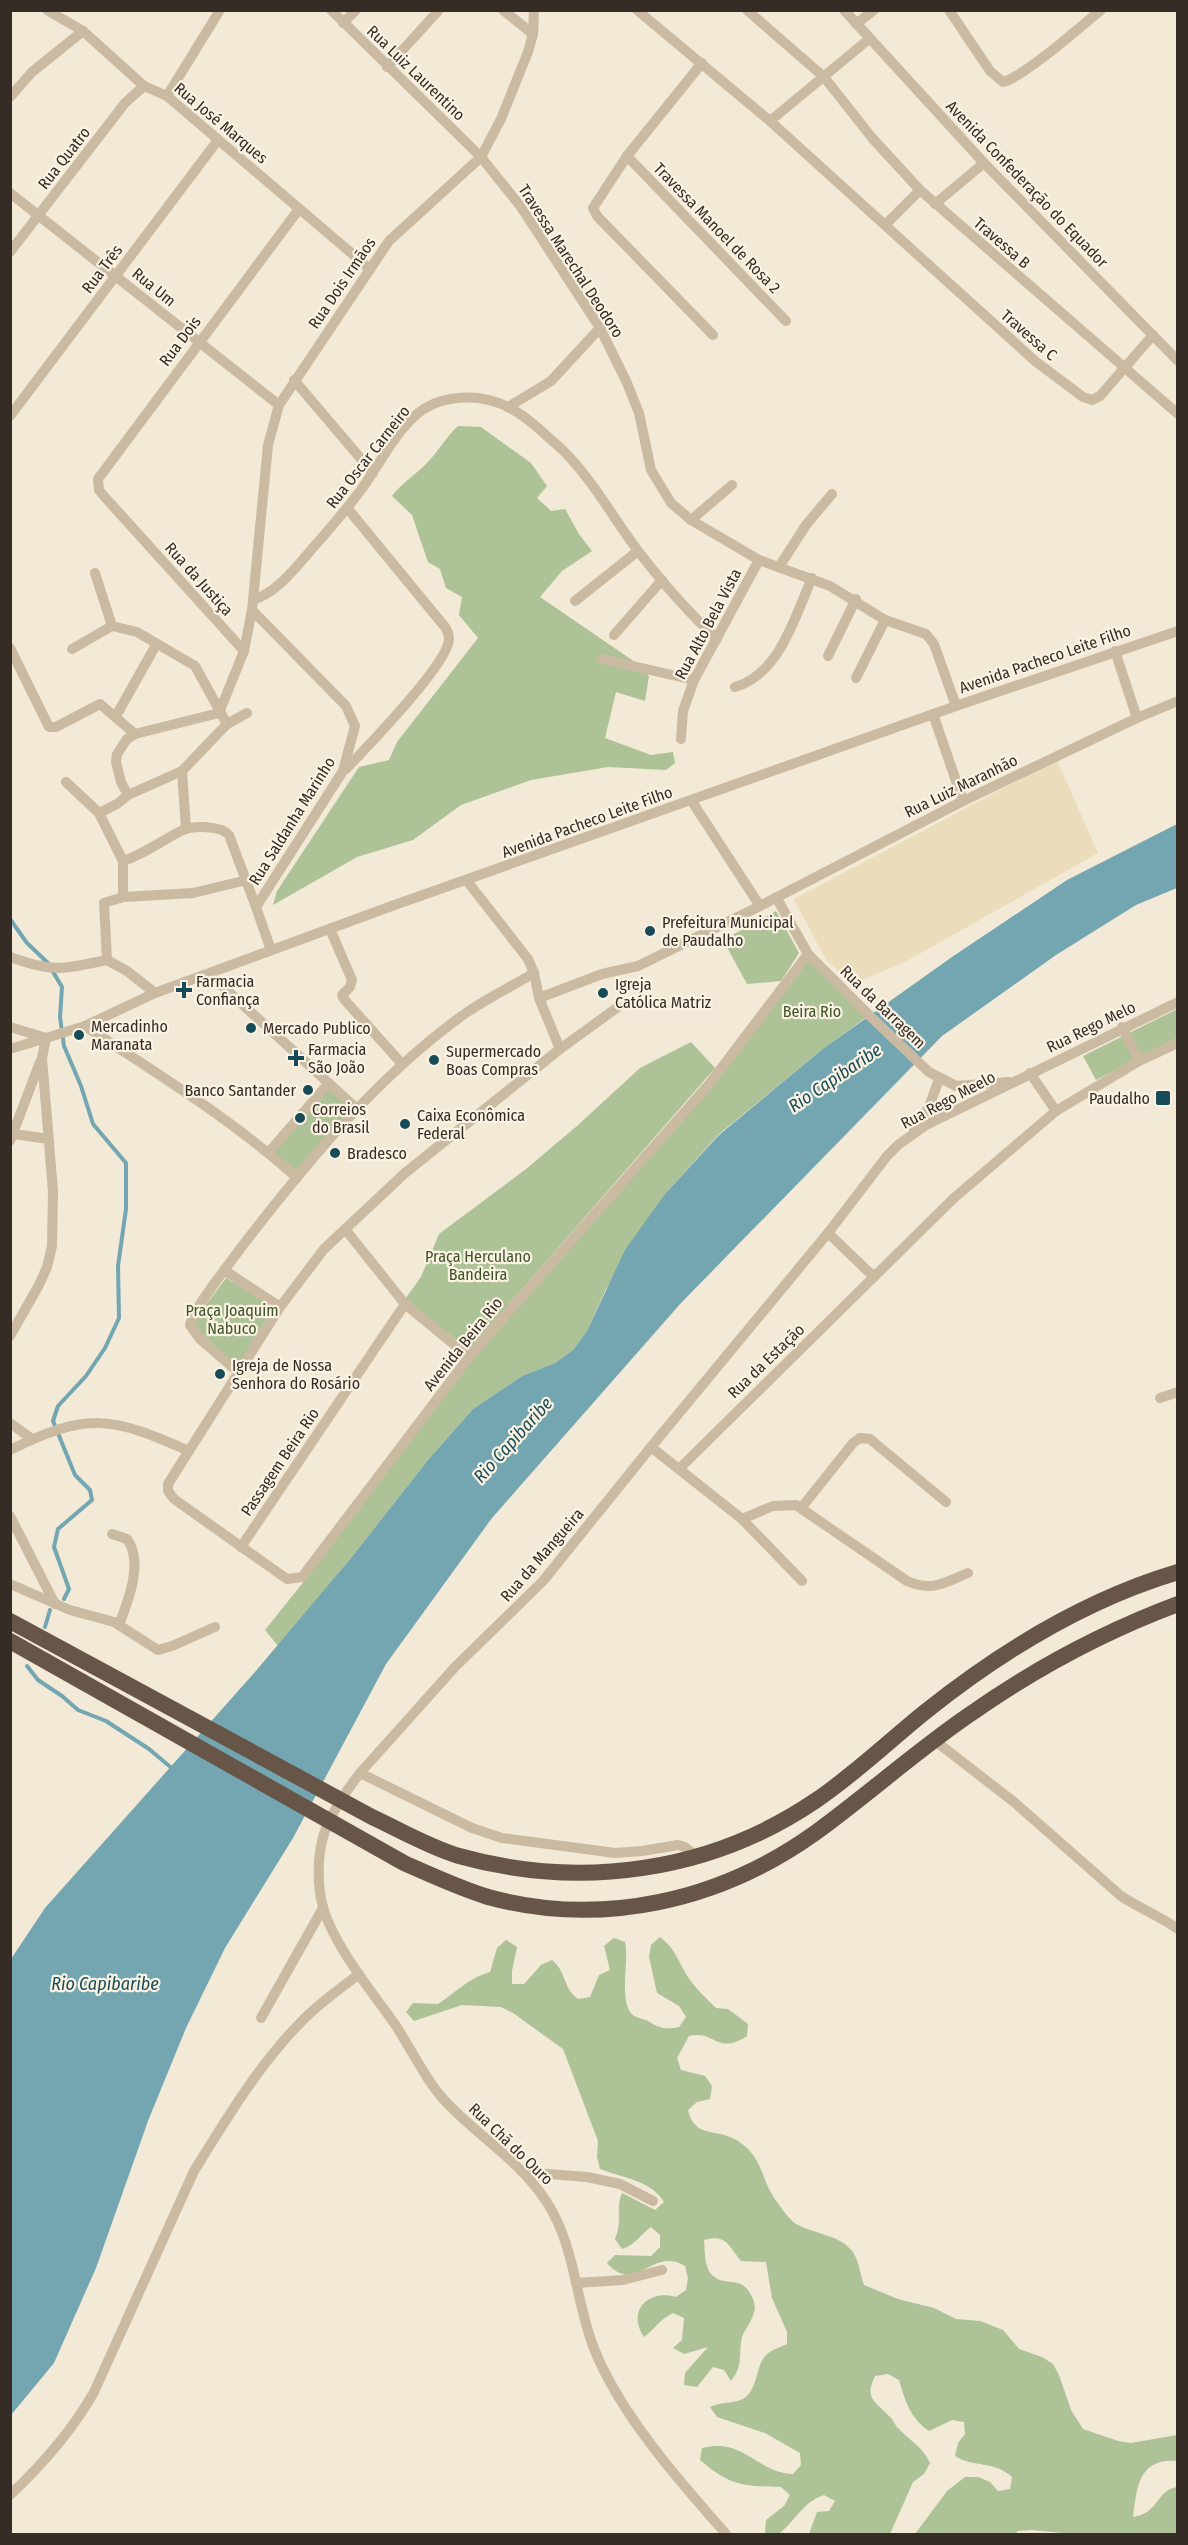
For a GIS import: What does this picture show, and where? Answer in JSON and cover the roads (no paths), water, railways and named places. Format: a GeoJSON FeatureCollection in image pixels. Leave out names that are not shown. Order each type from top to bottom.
{"type":"FeatureCollection","features":[{"type":"Feature","properties":{"kind":"highway"},"geometry":{"type":"LineString","coordinates":[[10,1621],[372,1817],[458,1855],[511,1867],[596,1873],[637,1870],[697,1857],[770,1827],[816,1800],[984,1667],[1025,1641],[1072,1614],[1178,1572]]}},
{"type":"Feature","properties":{"kind":"highway"},"geometry":{"type":"LineString","coordinates":[[10,1641],[361,1840],[446,1881],[488,1897],[545,1908],[598,1911],[681,1899],[722,1885],[813,1834],[934,1740],[984,1705],[1053,1663],[1113,1631],[1178,1604]]}},
{"type":"Feature","properties":{"kind":"street","name":"Rua José Marques"},"geometry":{"type":"LineString","coordinates":[[47,10],[83,31],[144,86],[167,96],[369,269]]}},
{"type":"Feature","properties":{"kind":"street"},"geometry":{"type":"LineString","coordinates":[[167,96],[220,10]]}},
{"type":"Feature","properties":{"kind":"street","name":"Rua Luiz Laurentino"},"geometry":{"type":"LineString","coordinates":[[331,10],[481,157]]}},
{"type":"Feature","properties":{"kind":"street"},"geometry":{"type":"LineString","coordinates":[[343,23],[356,10]]}},
{"type":"Feature","properties":{"kind":"street"},"geometry":{"type":"LineString","coordinates":[[387,67],[439,10]]}},
{"type":"Feature","properties":{"kind":"street"},"geometry":{"type":"LineString","coordinates":[[503,10],[533,34]]}},
{"type":"Feature","properties":{"kind":"street","name":"Rua Dois Irmãos"},"geometry":{"type":"LineString","coordinates":[[253,605],[268,445],[279,405],[369,269],[403,227],[481,157],[515,86],[533,34],[534,10]]}},
{"type":"Feature","properties":{"kind":"street","name":"Travessa C"},"geometry":{"type":"LineString","coordinates":[[637,10],[770,121],[1035,361],[1083,398],[1092,400],[1100,396],[1153,335]]}},
{"type":"Feature","properties":{"kind":"street","name":"Travessa B"},"geometry":{"type":"LineString","coordinates":[[747,10],[824,77],[873,139],[920,190],[1178,414]]}},
{"type":"Feature","properties":{"kind":"street","name":"Avenida Confederação do Equador"},"geometry":{"type":"LineString","coordinates":[[844,10],[984,163],[1178,362]]}},
{"type":"Feature","properties":{"kind":"street"},"geometry":{"type":"LineString","coordinates":[[856,24],[874,10]]}},
{"type":"Feature","properties":{"kind":"street"},"geometry":{"type":"LineString","coordinates":[[950,10],[994,77],[1003,82],[1013,78],[1101,10]]}},
{"type":"Feature","properties":{"kind":"street"},"geometry":{"type":"LineString","coordinates":[[10,97],[32,72],[83,31]]}},
{"type":"Feature","properties":{"kind":"street"},"geometry":{"type":"LineString","coordinates":[[770,121],[869,39]]}},
{"type":"Feature","properties":{"kind":"street"},"geometry":{"type":"LineString","coordinates":[[702,63],[627,156],[593,208],[602,221],[713,335]]}},
{"type":"Feature","properties":{"kind":"street","name":"Rua Quatro"},"geometry":{"type":"LineString","coordinates":[[10,252],[125,103],[135,91],[144,86]]}},
{"type":"Feature","properties":{"kind":"street","name":"Rua Três"},"geometry":{"type":"LineString","coordinates":[[10,416],[218,140]]}},
{"type":"Feature","properties":{"kind":"street","name":"Travessa Manoel de Rosa 2"},"geometry":{"type":"LineString","coordinates":[[627,156],[786,321]]}},
{"type":"Feature","properties":{"kind":"street","name":"Travessa Marechal Deodoro"},"geometry":{"type":"LineString","coordinates":[[481,157],[521,207],[600,328],[639,413],[651,470],[671,503],[690,520],[759,560],[812,578],[856,599],[885,620],[922,631],[930,637],[956,705]]}},
{"type":"Feature","properties":{"kind":"street"},"geometry":{"type":"LineString","coordinates":[[935,204],[984,163]]}},
{"type":"Feature","properties":{"kind":"street"},"geometry":{"type":"LineString","coordinates":[[886,224],[920,190]]}},
{"type":"Feature","properties":{"kind":"street","name":"Rua Um"},"geometry":{"type":"LineString","coordinates":[[10,192],[279,405]]}},
{"type":"Feature","properties":{"kind":"street","name":"Rua Dois"},"geometry":{"type":"LineString","coordinates":[[103,495],[98,482],[101,473],[299,209]]}},
{"type":"Feature","properties":{"kind":"street"},"geometry":{"type":"LineString","coordinates":[[508,407],[551,381],[600,328]]}},
{"type":"Feature","properties":{"kind":"street"},"geometry":{"type":"LineString","coordinates":[[294,380],[373,474]]}},
{"type":"Feature","properties":{"kind":"street","name":"Rua Oscar Carneiro"},"geometry":{"type":"LineString","coordinates":[[253,605],[278,586],[348,509],[392,444],[416,415],[439,401],[469,398],[492,401],[508,407],[557,444],[573,462],[638,551],[695,618],[717,639]]}},
{"type":"Feature","properties":{"kind":"street"},"geometry":{"type":"LineString","coordinates":[[690,520],[732,485]]}},
{"type":"Feature","properties":{"kind":"street"},"geometry":{"type":"LineString","coordinates":[[779,567],[806,525],[832,494]]}},
{"type":"Feature","properties":{"kind":"street","name":"Rua da Justiça"},"geometry":{"type":"LineString","coordinates":[[103,495],[244,651]]}},
{"type":"Feature","properties":{"kind":"street"},"geometry":{"type":"LineString","coordinates":[[343,771],[393,720],[445,651],[449,638],[445,627],[348,509]]}},
{"type":"Feature","properties":{"kind":"street"},"geometry":{"type":"LineString","coordinates":[[575,601],[638,551]]}},
{"type":"Feature","properties":{"kind":"street","name":"Rua Alto Bela Vista"},"geometry":{"type":"LineString","coordinates":[[681,739],[683,711],[694,680],[759,560]]}},
{"type":"Feature","properties":{"kind":"street"},"geometry":{"type":"LineString","coordinates":[[95,573],[112,627]]}},
{"type":"Feature","properties":{"kind":"street"},"geometry":{"type":"LineString","coordinates":[[735,687],[756,677],[778,651],[812,578]]}},
{"type":"Feature","properties":{"kind":"street"},"geometry":{"type":"LineString","coordinates":[[614,635],[663,580]]}},
{"type":"Feature","properties":{"kind":"street"},"geometry":{"type":"LineString","coordinates":[[828,656],[856,599]]}},
{"type":"Feature","properties":{"kind":"street","name":"Rua da Justiça"},"geometry":{"type":"LineString","coordinates":[[244,651],[253,605]]}},
{"type":"Feature","properties":{"kind":"street","name":"Rua Saldanha Marinho"},"geometry":{"type":"LineString","coordinates":[[253,605],[351,714],[355,726],[343,771],[256,907]]}},
{"type":"Feature","properties":{"kind":"street"},"geometry":{"type":"LineString","coordinates":[[856,678],[885,620]]}},
{"type":"Feature","properties":{"kind":"street"},"geometry":{"type":"LineString","coordinates":[[72,649],[112,627],[136,632],[195,666],[227,724]]}},
{"type":"Feature","properties":{"kind":"street","name":"Avenida Pacheco Leite Filho"},"geometry":{"type":"LineString","coordinates":[[10,1050],[85,1026],[155,993],[271,950],[956,705],[1178,631]]}},
{"type":"Feature","properties":{"kind":"street"},"geometry":{"type":"LineString","coordinates":[[116,716],[156,645]]}},
{"type":"Feature","properties":{"kind":"street"},"geometry":{"type":"LineString","coordinates":[[10,648],[47,725],[51,728],[100,704],[135,734]]}},
{"type":"Feature","properties":{"kind":"street"},"geometry":{"type":"LineString","coordinates":[[219,713],[244,651]]}},
{"type":"Feature","properties":{"kind":"street"},"geometry":{"type":"LineString","coordinates":[[1115,651],[1137,718]]}},
{"type":"Feature","properties":{"kind":"street"},"geometry":{"type":"LineString","coordinates":[[602,658],[694,680]]}},
{"type":"Feature","properties":{"kind":"street","name":"Rua Luiz Maranhão"},"geometry":{"type":"LineString","coordinates":[[539,998],[602,974],[638,966],[963,801],[1137,718],[1178,701]]}},
{"type":"Feature","properties":{"kind":"street"},"geometry":{"type":"LineString","coordinates":[[128,795],[121,782],[116,762],[121,746],[135,734],[219,713]]}},
{"type":"Feature","properties":{"kind":"street"},"geometry":{"type":"LineString","coordinates":[[99,813],[117,804],[128,795],[182,771],[227,724],[247,713]]}},
{"type":"Feature","properties":{"kind":"street"},"geometry":{"type":"LineString","coordinates":[[933,714],[963,801]]}},
{"type":"Feature","properties":{"kind":"street"},"geometry":{"type":"LineString","coordinates":[[123,861],[140,855],[186,828],[182,771]]}},
{"type":"Feature","properties":{"kind":"street"},"geometry":{"type":"LineString","coordinates":[[66,782],[99,813],[123,861],[123,897]]}},
{"type":"Feature","properties":{"kind":"street"},"geometry":{"type":"LineString","coordinates":[[691,800],[760,906]]}},
{"type":"Feature","properties":{"kind":"street","name":"Rua Saldanha Marinho"},"geometry":{"type":"LineString","coordinates":[[186,828],[214,828],[227,833],[247,880],[271,950]]}},
{"type":"Feature","properties":{"kind":"street"},"geometry":{"type":"LineString","coordinates":[[106,960],[104,903],[123,897],[193,893],[247,880]]}},
{"type":"Feature","properties":{"kind":"street"},"geometry":{"type":"LineString","coordinates":[[467,881],[528,959],[534,973],[539,998],[560,1049]]}},
{"type":"Feature","properties":{"kind":"street","name":"Rua da Barragem"},"geometry":{"type":"LineString","coordinates":[[776,897],[808,954],[928,1072],[956,1086],[1018,1081]]}},
{"type":"Feature","properties":{"kind":"street"},"geometry":{"type":"LineString","coordinates":[[330,929],[352,980],[350,987],[342,995],[343,999],[402,1065]]}},
{"type":"Feature","properties":{"kind":"street","name":"Avenida Beira Rio"},"geometry":{"type":"LineString","coordinates":[[189,1451],[168,1487],[174,1499],[287,1579],[302,1577],[469,1357],[710,1083],[808,954]]}},
{"type":"Feature","properties":{"kind":"street"},"geometry":{"type":"LineString","coordinates":[[10,957],[40,968],[62,969],[106,960],[127,971],[155,993]]}},
{"type":"Feature","properties":{"kind":"street"},"geometry":{"type":"LineString","coordinates":[[238,1372],[200,1339],[190,1324],[224,1270],[356,1108],[402,1065],[464,1014],[534,973]]}},
{"type":"Feature","properties":{"kind":"street"},"geometry":{"type":"LineString","coordinates":[[209,974],[356,1108]]}},
{"type":"Feature","properties":{"kind":"street","name":"Rua Rego Melo"},"geometry":{"type":"LineString","coordinates":[[1018,1081],[1122,1027],[1178,1002]]}},
{"type":"Feature","properties":{"kind":"street"},"geometry":{"type":"LineString","coordinates":[[10,1450],[66,1427],[115,1423],[148,1433],[189,1451],[280,1307],[324,1249],[405,1173],[560,1049],[618,1007]]}},
{"type":"Feature","properties":{"kind":"street"},"geometry":{"type":"LineString","coordinates":[[85,1026],[269,1152],[297,1178]]}},
{"type":"Feature","properties":{"kind":"street"},"geometry":{"type":"LineString","coordinates":[[10,1027],[57,1035],[42,1058],[12,1137],[48,1139]]}},
{"type":"Feature","properties":{"kind":"street"},"geometry":{"type":"LineString","coordinates":[[1122,1027],[1139,1061]]}},
{"type":"Feature","properties":{"kind":"street","name":"Rua da Estação"},"geometry":{"type":"LineString","coordinates":[[680,1468],[954,1198],[1056,1112],[1139,1061],[1178,1043]]}},
{"type":"Feature","properties":{"kind":"street"},"geometry":{"type":"LineString","coordinates":[[10,1336],[39,1285],[47,1267],[52,1246],[53,1191],[42,1058]]}},
{"type":"Feature","properties":{"kind":"street"},"geometry":{"type":"LineString","coordinates":[[1030,1073],[1056,1112]]}},
{"type":"Feature","properties":{"kind":"street"},"geometry":{"type":"LineString","coordinates":[[909,1136],[929,1107],[939,1079]]}},
{"type":"Feature","properties":{"kind":"street","name":"Rua Rego Meelo"},"geometry":{"type":"LineString","coordinates":[[828,1233],[887,1156],[909,1136],[926,1125],[1018,1081]]}},
{"type":"Feature","properties":{"kind":"street"},"geometry":{"type":"LineString","coordinates":[[269,1152],[328,1084]]}},
{"type":"Feature","properties":{"kind":"street"},"geometry":{"type":"LineString","coordinates":[[345,1229],[405,1304],[469,1357]]}},
{"type":"Feature","properties":{"kind":"street"},"geometry":{"type":"LineString","coordinates":[[828,1233],[874,1277]]}},
{"type":"Feature","properties":{"kind":"street","name":"Rua da Mangueira"},"geometry":{"type":"LineString","coordinates":[[323,1908],[320,1882],[321,1846],[325,1831],[348,1789],[455,1667],[543,1581],[828,1233]]}},
{"type":"Feature","properties":{"kind":"street"},"geometry":{"type":"LineString","coordinates":[[224,1270],[280,1307]]}},
{"type":"Feature","properties":{"kind":"street","name":"Passagem Beira Rio"},"geometry":{"type":"LineString","coordinates":[[241,1547],[405,1304]]}},
{"type":"Feature","properties":{"kind":"street"},"geometry":{"type":"LineString","coordinates":[[1160,1398],[1178,1392]]}},
{"type":"Feature","properties":{"kind":"street"},"geometry":{"type":"LineString","coordinates":[[10,1423],[33,1439]]}},
{"type":"Feature","properties":{"kind":"street"},"geometry":{"type":"LineString","coordinates":[[802,1507],[853,1443],[860,1438],[870,1439],[946,1503]]}},
{"type":"Feature","properties":{"kind":"street"},"geometry":{"type":"LineString","coordinates":[[651,1447],[680,1468],[682,1474],[742,1519],[802,1581]]}},
{"type":"Feature","properties":{"kind":"street"},"geometry":{"type":"LineString","coordinates":[[742,1519],[783,1504],[802,1507],[907,1581],[920,1587],[936,1586],[968,1573]]}},
{"type":"Feature","properties":{"kind":"street"},"geometry":{"type":"LineString","coordinates":[[10,1516],[55,1604]]}},
{"type":"Feature","properties":{"kind":"street"},"geometry":{"type":"LineString","coordinates":[[112,1534],[127,1539],[133,1548],[134,1556],[131,1590],[119,1624]]}},
{"type":"Feature","properties":{"kind":"street"},"geometry":{"type":"LineString","coordinates":[[10,1584],[55,1604],[119,1624],[158,1650],[178,1644],[215,1627]]}},
{"type":"Feature","properties":{"kind":"street"},"geometry":{"type":"LineString","coordinates":[[934,1740],[1021,1808],[1121,1896],[1178,1929]]}},
{"type":"Feature","properties":{"kind":"street"},"geometry":{"type":"LineString","coordinates":[[360,1773],[472,1828],[502,1838],[615,1853],[678,1845],[685,1847],[697,1857]]}},
{"type":"Feature","properties":{"kind":"street"},"geometry":{"type":"LineString","coordinates":[[261,2018],[323,1908]]}},
{"type":"Feature","properties":{"kind":"street","name":"Rua Chã do Ouro"},"geometry":{"type":"LineString","coordinates":[[323,1908],[359,1974],[414,2052],[435,2089],[522,2172],[546,2200],[566,2241],[588,2332],[609,2379],[644,2433],[726,2535]]}},
{"type":"Feature","properties":{"kind":"street"},"geometry":{"type":"LineString","coordinates":[[10,2495],[44,2462],[80,2416],[94,2392],[194,2171],[215,2138],[263,2068],[299,2023],[359,1974]]}},
{"type":"Feature","properties":{"kind":"street"},"geometry":{"type":"LineString","coordinates":[[522,2172],[587,2177],[620,2184],[652,2200]]}},
{"type":"Feature","properties":{"kind":"street"},"geometry":{"type":"LineString","coordinates":[[576,2283],[623,2280],[662,2271]]}},
{"type":"Feature","properties":{"kind":"water","name":"Rio Capibaribe"},"geometry":{"type":"Polygon","coordinates":[[[1177,824],[1177,888],[1136,905],[1056,955],[942,1036],[681,1303],[492,1518],[386,1664],[293,1838],[225,1948],[186,2028],[148,2121],[96,2268],[54,2363],[11,2415],[11,1959],[45,1908],[255,1672],[351,1558],[428,1460],[473,1409],[522,1376],[555,1363],[573,1350],[587,1331],[625,1250],[665,1194],[719,1135],[824,1048],[952,957],[1067,880],[1177,824]]]}},
{"type":"Feature","properties":{"kind":"waterway"},"geometry":{"type":"LineString","coordinates":[[10,919],[27,943],[49,964]]}},
{"type":"Feature","properties":{"kind":"waterway"},"geometry":{"type":"LineString","coordinates":[[52,970],[62,987],[60,1017],[64,1046],[81,1086],[93,1124],[126,1163],[126,1209],[118,1266],[119,1318],[105,1348],[86,1376],[58,1406],[53,1421],[75,1475],[90,1490],[92,1500],[58,1529],[54,1547],[69,1589],[64,1599]]}},
{"type":"Feature","properties":{"kind":"waterway"},"geometry":{"type":"LineString","coordinates":[[45,1627],[50,1610]]}},
{"type":"Feature","properties":{"kind":"waterway"},"geometry":{"type":"LineString","coordinates":[[27,1666],[38,1680],[78,1710],[106,1721],[149,1749],[174,1770]]}},
{"type":"Feature","properties":{"kind":"place","name":"Prefeitura Municipal de Paudalho"},"geometry":{"type":"Point","coordinates":[650,931]}},
{"type":"Feature","properties":{"kind":"place","name":"Farmacia Confiança"},"geometry":{"type":"Point","coordinates":[184,990]}},
{"type":"Feature","properties":{"kind":"place","name":"Igreja Católica Matriz"},"geometry":{"type":"Point","coordinates":[603,993]}},
{"type":"Feature","properties":{"kind":"place","name":"Mercado Publico"},"geometry":{"type":"Point","coordinates":[251,1028]}},
{"type":"Feature","properties":{"kind":"place","name":"Mercadinho Maranata"},"geometry":{"type":"Point","coordinates":[79,1035]}},
{"type":"Feature","properties":{"kind":"place","name":"Farmacia São João"},"geometry":{"type":"Point","coordinates":[296,1058]}},
{"type":"Feature","properties":{"kind":"place","name":"Supermercado Boas Compras"},"geometry":{"type":"Point","coordinates":[434,1060]}},
{"type":"Feature","properties":{"kind":"place","name":"Banco Santander"},"geometry":{"type":"Point","coordinates":[308,1090]}},
{"type":"Feature","properties":{"kind":"place","name":"Paudalho"},"geometry":{"type":"Point","coordinates":[1163,1098]}},
{"type":"Feature","properties":{"kind":"place","name":"Correios do Brasil"},"geometry":{"type":"Point","coordinates":[300,1118]}},
{"type":"Feature","properties":{"kind":"place","name":"Caixa Econômica Federal"},"geometry":{"type":"Point","coordinates":[405,1124]}},
{"type":"Feature","properties":{"kind":"place","name":"Bradesco"},"geometry":{"type":"Point","coordinates":[335,1153]}},
{"type":"Feature","properties":{"kind":"place","name":"Igreja de Nossa Senhora do Rosário"},"geometry":{"type":"Point","coordinates":[220,1374]}},
{"type":"Feature","properties":{"kind":"park label","name":"Beira Rio"},"geometry":{"type":"Point","coordinates":[812,1011]}},
{"type":"Feature","properties":{"kind":"park label","name":"Praça Herculano Bandeira"},"geometry":{"type":"Point","coordinates":[478,1265]}},
{"type":"Feature","properties":{"kind":"park label","name":"Praça Joaquim Nabuco"},"geometry":{"type":"Point","coordinates":[232,1319]}}]}
